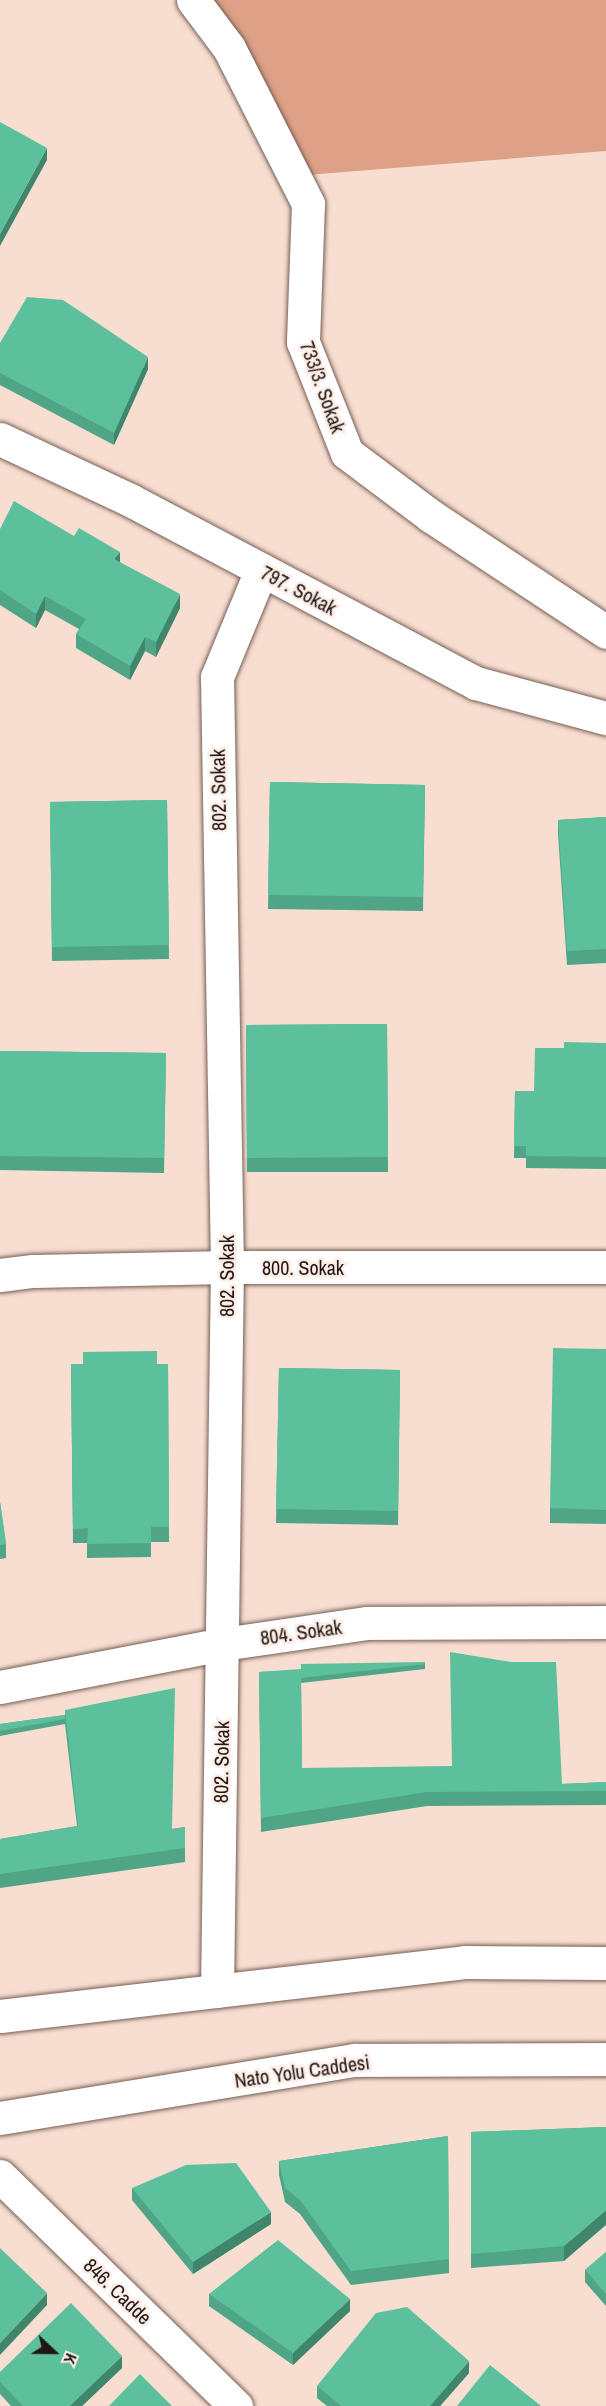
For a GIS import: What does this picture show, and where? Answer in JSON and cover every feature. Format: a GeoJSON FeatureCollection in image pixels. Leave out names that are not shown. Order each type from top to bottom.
{"type":"FeatureCollection","features":[{"type":"Feature","properties":{"kind":"street","name":"733/3. Sokak"},"geometry":{"type":"LineString","coordinates":[[193,0],[229,48],[308,204],[303,342],[347,453],[431,516],[606,632]]}},
{"type":"Feature","properties":{"kind":"street","name":"797. Sokak"},"geometry":{"type":"LineString","coordinates":[[0,439],[130,500],[476,683],[606,718]]}},
{"type":"Feature","properties":{"kind":"street","name":"802. Sokak"},"geometry":{"type":"LineString","coordinates":[[217,1991],[227,1267],[217,677],[261,570]]}},
{"type":"Feature","properties":{"kind":"street","name":"800. Sokak"},"geometry":{"type":"LineString","coordinates":[[0,1275],[33,1271],[227,1267],[606,1267]]}},
{"type":"Feature","properties":{"kind":"street","name":"804. Sokak"},"geometry":{"type":"LineString","coordinates":[[0,1687],[223,1644],[367,1623],[606,1622]]}},
{"type":"Feature","properties":{"kind":"street"},"geometry":{"type":"LineString","coordinates":[[0,2016],[465,1962],[606,1963]]}},
{"type":"Feature","properties":{"kind":"street","name":"Nato Yolu Caddesi"},"geometry":{"type":"LineString","coordinates":[[0,2118],[354,2060],[606,2060]]}},
{"type":"Feature","properties":{"kind":"street","name":"846. Cadde"},"geometry":{"type":"LineString","coordinates":[[0,2176],[236,2406]]}},
{"type":"Feature","properties":{"kind":"shaded area"},"geometry":{"type":"Polygon","coordinates":[[[193,0],[606,0],[606,151],[294,176],[193,0]]]}},
{"type":"Feature","properties":{"kind":"building"},"geometry":{"type":"Polygon","coordinates":[[[0,122],[47,148],[0,234],[0,122]]]}},
{"type":"Feature","properties":{"kind":"building"},"geometry":{"type":"Polygon","coordinates":[[[27,297],[63,300],[148,357],[114,433],[0,373],[0,343],[27,297]]]}},
{"type":"Feature","properties":{"kind":"building"},"geometry":{"type":"Polygon","coordinates":[[[14,501],[74,536],[79,528],[120,552],[114,559],[180,594],[156,642],[145,637],[130,666],[76,634],[86,619],[45,596],[36,614],[0,590],[0,529],[14,501]]]}},
{"type":"Feature","properties":{"kind":"building"},"geometry":{"type":"Polygon","coordinates":[[[270,782],[425,785],[423,897],[268,895],[270,782]]]}},
{"type":"Feature","properties":{"kind":"building"},"geometry":{"type":"Polygon","coordinates":[[[167,800],[169,945],[52,947],[50,802],[167,800]]]}},
{"type":"Feature","properties":{"kind":"building"},"geometry":{"type":"Polygon","coordinates":[[[606,817],[606,949],[567,951],[558,820],[606,817]]]}},
{"type":"Feature","properties":{"kind":"building"},"geometry":{"type":"Polygon","coordinates":[[[387,1024],[388,1157],[247,1158],[246,1025],[387,1024]]]}},
{"type":"Feature","properties":{"kind":"building"},"geometry":{"type":"Polygon","coordinates":[[[564,1042],[606,1043],[606,1157],[526,1156],[526,1146],[514,1146],[515,1091],[534,1091],[535,1048],[564,1048],[564,1042]]]}},
{"type":"Feature","properties":{"kind":"building"},"geometry":{"type":"Polygon","coordinates":[[[0,1051],[166,1053],[164,1158],[0,1156],[0,1051]]]}},
{"type":"Feature","properties":{"kind":"building"},"geometry":{"type":"Polygon","coordinates":[[[553,1348],[606,1349],[606,1510],[550,1508],[553,1348]]]}},
{"type":"Feature","properties":{"kind":"building"},"geometry":{"type":"Polygon","coordinates":[[[157,1351],[157,1364],[168,1364],[169,1527],[151,1527],[151,1543],[87,1544],[88,1528],[73,1529],[71,1364],[83,1364],[83,1352],[157,1351]]]}},
{"type":"Feature","properties":{"kind":"building"},"geometry":{"type":"Polygon","coordinates":[[[279,1368],[400,1370],[398,1511],[276,1509],[279,1368]]]}},
{"type":"Feature","properties":{"kind":"building"},"geometry":{"type":"Polygon","coordinates":[[[0,1502],[6,1544],[0,1545],[0,1502]]]}},
{"type":"Feature","properties":{"kind":"building"},"geometry":{"type":"Polygon","coordinates":[[[450,1652],[511,1662],[556,1662],[562,1784],[606,1782],[606,1791],[427,1792],[261,1818],[259,1672],[301,1669],[302,1768],[452,1766],[450,1652]]]}},
{"type":"Feature","properties":{"kind":"building"},"geometry":{"type":"Polygon","coordinates":[[[425,1662],[425,1664],[301,1678],[301,1664],[425,1662]]]}},
{"type":"Feature","properties":{"kind":"building"},"geometry":{"type":"Polygon","coordinates":[[[175,1688],[172,1829],[185,1827],[185,1848],[0,1874],[0,1839],[78,1826],[65,1710],[175,1688]]]}},
{"type":"Feature","properties":{"kind":"building"},"geometry":{"type":"Polygon","coordinates":[[[65,1715],[65,1719],[0,1731],[0,1724],[65,1715]]]}},
{"type":"Feature","properties":{"kind":"building"},"geometry":{"type":"Polygon","coordinates":[[[606,2127],[606,2210],[564,2246],[471,2254],[471,2132],[606,2127]]]}},
{"type":"Feature","properties":{"kind":"building"},"geometry":{"type":"Polygon","coordinates":[[[448,2136],[449,2259],[351,2271],[300,2200],[285,2188],[279,2161],[448,2136]]]}},
{"type":"Feature","properties":{"kind":"building"},"geometry":{"type":"Polygon","coordinates":[[[236,2163],[271,2212],[193,2262],[132,2188],[186,2165],[236,2163]]]}},
{"type":"Feature","properties":{"kind":"building"},"geometry":{"type":"Polygon","coordinates":[[[278,2240],[350,2299],[293,2353],[209,2294],[278,2240]]]}},
{"type":"Feature","properties":{"kind":"building"},"geometry":{"type":"Polygon","coordinates":[[[0,2248],[47,2293],[0,2343],[0,2248]]]}},
{"type":"Feature","properties":{"kind":"building"},"geometry":{"type":"Polygon","coordinates":[[[606,2252],[606,2294],[585,2270],[606,2252]]]}},
{"type":"Feature","properties":{"kind":"building"},"geometry":{"type":"Polygon","coordinates":[[[71,2303],[122,2356],[70,2406],[23,2406],[0,2382],[0,2372],[71,2303]]]}},
{"type":"Feature","properties":{"kind":"building"},"geometry":{"type":"Polygon","coordinates":[[[407,2307],[469,2361],[430,2406],[341,2406],[317,2386],[376,2313],[407,2307]]]}},
{"type":"Feature","properties":{"kind":"building"},"geometry":{"type":"Polygon","coordinates":[[[490,2365],[541,2406],[457,2406],[490,2365]]]}},
{"type":"Feature","properties":{"kind":"building"},"geometry":{"type":"Polygon","coordinates":[[[140,2374],[172,2406],[109,2406],[140,2374]]]}}]}
